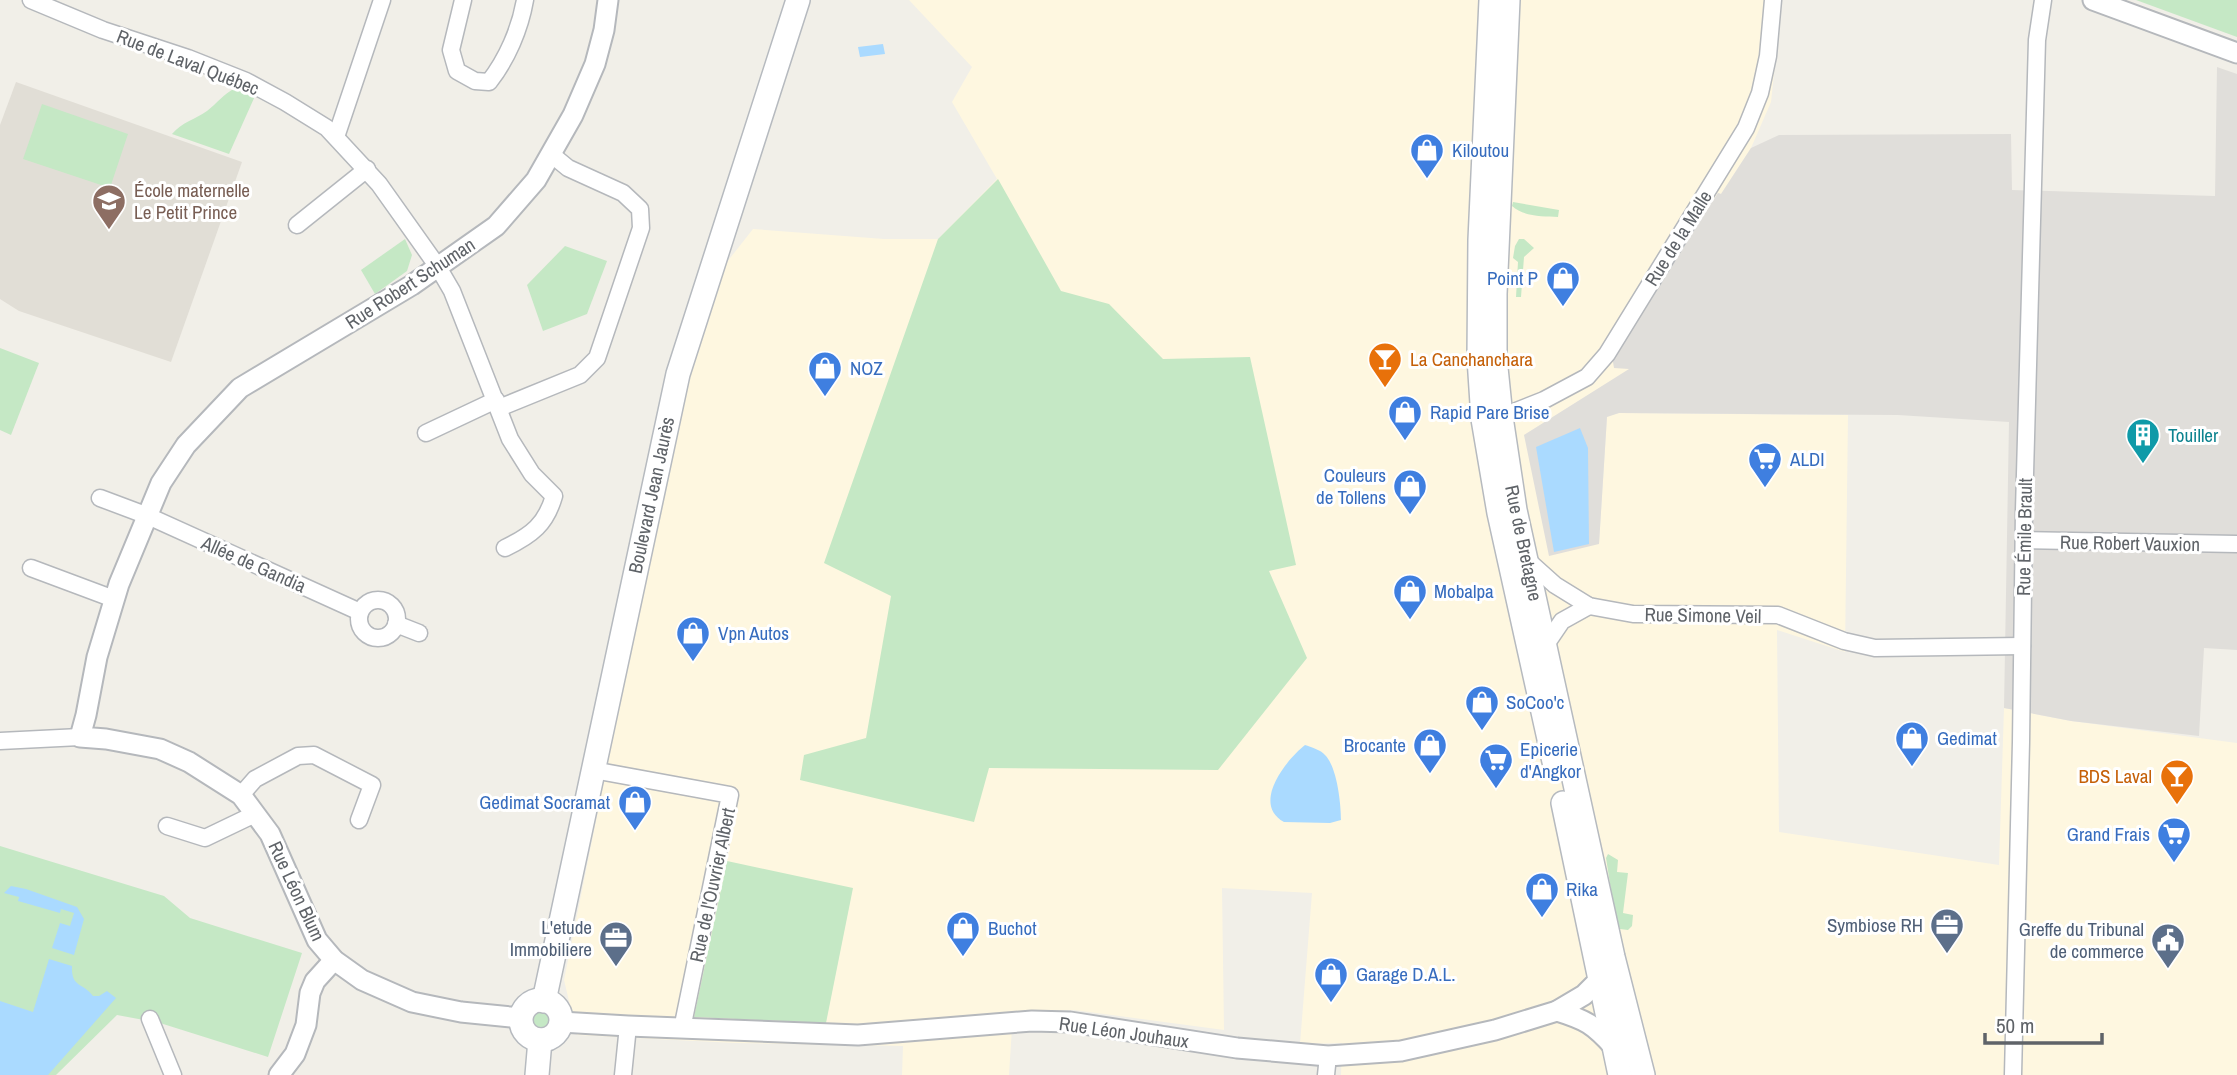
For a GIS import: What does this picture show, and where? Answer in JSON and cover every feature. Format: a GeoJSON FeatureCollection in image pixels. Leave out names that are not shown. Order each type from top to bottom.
{"type":"FeatureCollection","features":[{"type":"Feature","properties":{"kind":"main road","name":"Boulevard Jean Jaurès"},"geometry":{"type":"LineString","coordinates":[[544,1001],[678,374],[798,0]]}},
{"type":"Feature","properties":{"kind":"main road","name":"Rue de Bretagne"},"geometry":{"type":"LineString","coordinates":[[1491,0],[1480,240],[1479,358],[1483,419],[1499,513],[1620,1075]]}},
{"type":"Feature","properties":{"kind":"main road","name":"Rue de Bretagne"},"geometry":{"type":"LineString","coordinates":[[1508,0],[1494,294],[1495,358],[1501,417],[1515,510],[1613,957],[1643,1075]]}},
{"type":"Feature","properties":{"kind":"main road"},"geometry":{"type":"LineString","coordinates":[[544,1001],[558,1010],[561,1022],[556,1033],[546,1040],[533,1039],[524,1030],[521,1017],[532,1003],[544,1001]]}},
{"type":"Feature","properties":{"kind":"main road"},"geometry":{"type":"LineString","coordinates":[[537,1075],[540,1040]]}},
{"type":"Feature","properties":{"kind":"street","name":"Rue de Laval Québec"},"geometry":{"type":"LineString","coordinates":[[31,0],[65,16],[246,81],[327,128],[367,169],[418,237],[452,291],[510,439],[532,474],[554,496],[548,516],[525,539],[505,548]]}},
{"type":"Feature","properties":{"kind":"street"},"geometry":{"type":"LineString","coordinates":[[336,137],[382,0]]}},
{"type":"Feature","properties":{"kind":"street"},"geometry":{"type":"LineString","coordinates":[[463,0],[451,50],[457,71],[475,81],[489,82],[502,65],[523,12],[525,0]]}},
{"type":"Feature","properties":{"kind":"street","name":"Rue Robert Schuman"},"geometry":{"type":"LineString","coordinates":[[80,737],[97,657],[114,599],[161,483],[177,457],[240,388],[412,285],[496,226],[536,180],[573,115],[595,64],[608,0]]}},
{"type":"Feature","properties":{"kind":"street","name":"Rue de la Malle"},"geometry":{"type":"LineString","coordinates":[[1501,417],[1544,400],[1587,377],[1607,355],[1746,128],[1760,93],[1768,56],[1773,0]]}},
{"type":"Feature","properties":{"kind":"street","name":"Rue Émile Brault"},"geometry":{"type":"LineString","coordinates":[[2013,1075],[2037,40],[2043,0]]}},
{"type":"Feature","properties":{"kind":"street"},"geometry":{"type":"LineString","coordinates":[[2093,0],[2237,53]]}},
{"type":"Feature","properties":{"kind":"street"},"geometry":{"type":"LineString","coordinates":[[426,433],[497,404],[580,375],[597,358],[641,228],[640,209],[623,192],[568,168],[551,154]]}},
{"type":"Feature","properties":{"kind":"street"},"geometry":{"type":"LineString","coordinates":[[297,225],[367,169]]}},
{"type":"Feature","properties":{"kind":"street"},"geometry":{"type":"LineString","coordinates":[[100,498],[148,516]]}},
{"type":"Feature","properties":{"kind":"street","name":"Allée de Gandia"},"geometry":{"type":"LineString","coordinates":[[148,516],[360,612]]}},
{"type":"Feature","properties":{"kind":"street","name":"Rue Robert Vauxion"},"geometry":{"type":"LineString","coordinates":[[2024,540],[2237,544]]}},
{"type":"Feature","properties":{"kind":"street","name":"Rue Simone Veil"},"geometry":{"type":"LineString","coordinates":[[1526,559],[1555,584],[1589,606],[1633,614],[1778,615],[1844,641],[1875,648],[2022,646]]}},
{"type":"Feature","properties":{"kind":"street"},"geometry":{"type":"LineString","coordinates":[[31,568],[114,599]]}},
{"type":"Feature","properties":{"kind":"street"},"geometry":{"type":"LineString","coordinates":[[380,600],[395,611],[396,624],[389,634],[378,638],[362,630],[358,618],[368,603],[380,600]]}},
{"type":"Feature","properties":{"kind":"street"},"geometry":{"type":"LineString","coordinates":[[1545,646],[1562,621],[1589,606]]}},
{"type":"Feature","properties":{"kind":"street"},"geometry":{"type":"LineString","coordinates":[[396,624],[419,633]]}},
{"type":"Feature","properties":{"kind":"street","name":"Rue Léon Blum"},"geometry":{"type":"LineString","coordinates":[[0,741],[80,737],[106,739],[160,749],[190,761],[241,795],[270,834],[317,940],[334,960],[362,980],[412,1002],[461,1012],[521,1017]]}},
{"type":"Feature","properties":{"kind":"street"},"geometry":{"type":"LineString","coordinates":[[241,795],[255,779],[298,756],[314,755],[372,785],[359,820]]}},
{"type":"Feature","properties":{"kind":"street","name":"Rue de l'Ouvrier Albert"},"geometry":{"type":"LineString","coordinates":[[593,770],[730,795],[682,1029]]}},
{"type":"Feature","properties":{"kind":"street"},"geometry":{"type":"LineString","coordinates":[[167,826],[205,838],[255,814]]}},
{"type":"Feature","properties":{"kind":"street"},"geometry":{"type":"LineString","coordinates":[[279,1075],[295,1055],[306,1025],[310,993],[315,981],[334,960]]}},
{"type":"Feature","properties":{"kind":"street","name":"Rue Léon Jouhaux"},"geometry":{"type":"LineString","coordinates":[[561,1022],[858,1035],[1032,1021],[1070,1022],[1237,1048],[1327,1066],[1495,1030],[1557,1011],[1584,995],[1600,980]]}},
{"type":"Feature","properties":{"kind":"street"},"geometry":{"type":"LineString","coordinates":[[1557,1011],[1584,1019],[1614,1047]]}},
{"type":"Feature","properties":{"kind":"street"},"geometry":{"type":"LineString","coordinates":[[150,1019],[173,1075]]}},
{"type":"Feature","properties":{"kind":"street"},"geometry":{"type":"LineString","coordinates":[[623,1075],[628,1027]]}},
{"type":"Feature","properties":{"kind":"shaded area"},"geometry":{"type":"Polygon","coordinates":[[[909,0],[1782,0],[1771,102],[1751,148],[1721,194],[1718,193],[1612,356],[1630,369],[1524,435],[1599,544],[1607,416],[1619,413],[1848,415],[1845,652],[1777,630],[1779,832],[1999,865],[2004,708],[2071,721],[2237,743],[2237,1075],[1341,1075],[1342,1043],[1300,1044],[1312,893],[1222,888],[1224,1030],[1074,1010],[1013,1012],[1009,1075],[902,1075],[903,1046],[735,1043],[577,1035],[564,980],[682,393],[727,262],[753,229],[884,239],[938,239],[997,179],[952,102],[972,67],[909,0]]]}},
{"type":"Feature","properties":{"kind":"shaded area"},"geometry":{"type":"Polygon","coordinates":[[[2217,67],[2237,74],[2237,650],[2204,648],[2199,736],[2071,721],[2004,708],[2009,422],[1898,415],[1619,413],[1607,417],[1599,544],[1549,556],[1524,435],[1629,369],[1614,368],[1612,356],[1718,193],[1721,194],[1751,148],[1779,135],[2011,134],[2012,190],[2215,196],[2217,67]]]}},
{"type":"Feature","properties":{"kind":"shaded area","name":"École maternelle Le Petit Prince"},"geometry":{"type":"Polygon","coordinates":[[[16,82],[242,162],[171,362],[19,311],[0,299],[0,125],[16,82]]]}},
{"type":"Feature","properties":{"kind":"green space"},"geometry":{"type":"Polygon","coordinates":[[[2136,0],[2237,0],[2237,37],[2136,0]]]}},
{"type":"Feature","properties":{"kind":"green space"},"geometry":{"type":"Polygon","coordinates":[[[235,88],[255,96],[229,154],[172,134],[207,111],[235,88]]]}},
{"type":"Feature","properties":{"kind":"green space"},"geometry":{"type":"Polygon","coordinates":[[[42,104],[128,134],[110,188],[23,159],[42,104]]]}},
{"type":"Feature","properties":{"kind":"green space"},"geometry":{"type":"Polygon","coordinates":[[[998,179],[1061,291],[1109,304],[1163,359],[1250,357],[1296,565],[1269,571],[1307,658],[1218,770],[989,768],[974,822],[800,780],[804,755],[866,738],[891,596],[824,563],[938,239],[998,179]]]}},
{"type":"Feature","properties":{"kind":"green space"},"geometry":{"type":"Polygon","coordinates":[[[1513,202],[1559,210],[1558,217],[1522,212],[1512,206],[1513,202]]]}},
{"type":"Feature","properties":{"kind":"green space"},"geometry":{"type":"Polygon","coordinates":[[[405,239],[412,255],[407,271],[375,294],[361,270],[405,239]]]}},
{"type":"Feature","properties":{"kind":"green space"},"geometry":{"type":"Polygon","coordinates":[[[1519,239],[1524,239],[1534,248],[1524,257],[1521,297],[1516,297],[1518,262],[1513,258],[1519,239]]]}},
{"type":"Feature","properties":{"kind":"green space"},"geometry":{"type":"Polygon","coordinates":[[[565,246],[607,261],[587,314],[543,331],[527,285],[565,246]]]}},
{"type":"Feature","properties":{"kind":"green space"},"geometry":{"type":"Polygon","coordinates":[[[0,348],[39,363],[11,435],[0,430],[0,348]]]}},
{"type":"Feature","properties":{"kind":"green space"},"geometry":{"type":"Polygon","coordinates":[[[0,846],[164,896],[190,918],[302,953],[268,1057],[160,1023],[117,1015],[56,1075],[0,1075],[0,846]]]}},
{"type":"Feature","properties":{"kind":"green space"},"geometry":{"type":"Polygon","coordinates":[[[1608,854],[1618,860],[1617,872],[1628,873],[1623,913],[1633,915],[1632,926],[1628,930],[1620,929],[1615,916],[1606,858],[1608,854]]]}},
{"type":"Feature","properties":{"kind":"green space"},"geometry":{"type":"Polygon","coordinates":[[[727,861],[853,888],[826,1023],[694,1017],[727,861]]]}},
{"type":"Feature","properties":{"kind":"green space"},"geometry":{"type":"Polygon","coordinates":[[[536,1011],[544,1011],[549,1020],[547,1027],[536,1029],[531,1024],[531,1016],[536,1011]]]}},
{"type":"Feature","properties":{"kind":"water"},"geometry":{"type":"Polygon","coordinates":[[[883,44],[885,54],[860,57],[858,47],[883,44]]]}},
{"type":"Feature","properties":{"kind":"water"},"geometry":{"type":"Polygon","coordinates":[[[1580,428],[1588,448],[1589,544],[1554,552],[1536,447],[1580,428]]]}},
{"type":"Feature","properties":{"kind":"water"},"geometry":{"type":"Polygon","coordinates":[[[1305,745],[1325,755],[1333,768],[1338,786],[1341,820],[1330,823],[1284,822],[1275,814],[1271,794],[1275,782],[1289,761],[1305,745]]]}},
{"type":"Feature","properties":{"kind":"water"},"geometry":{"type":"Polygon","coordinates":[[[11,886],[77,907],[84,919],[74,955],[52,948],[60,923],[70,926],[74,913],[61,909],[60,913],[18,901],[19,897],[4,893],[11,886]]]}},
{"type":"Feature","properties":{"kind":"water"},"geometry":{"type":"Polygon","coordinates":[[[49,959],[72,966],[73,978],[93,996],[107,991],[116,998],[48,1075],[0,1075],[0,1001],[33,1012],[49,959]]]}},
{"type":"Feature","properties":{"kind":"place","name":"Kiloutou"},"geometry":{"type":"Point","coordinates":[1427,180]}},
{"type":"Feature","properties":{"kind":"place","name":"École maternelle Le Petit Prince"},"geometry":{"type":"Point","coordinates":[109,231]}},
{"type":"Feature","properties":{"kind":"place","name":"Point P"},"geometry":{"type":"Point","coordinates":[1563,308]}},
{"type":"Feature","properties":{"kind":"place","name":"La Canchanchara"},"geometry":{"type":"Point","coordinates":[1385,389]}},
{"type":"Feature","properties":{"kind":"place","name":"NOZ"},"geometry":{"type":"Point","coordinates":[825,398]}},
{"type":"Feature","properties":{"kind":"place","name":"Rapid Pare Brise"},"geometry":{"type":"Point","coordinates":[1405,442]}},
{"type":"Feature","properties":{"kind":"place","name":"Touiller"},"geometry":{"type":"Point","coordinates":[2143,465]}},
{"type":"Feature","properties":{"kind":"place","name":"ALDI"},"geometry":{"type":"Point","coordinates":[1765,489]}},
{"type":"Feature","properties":{"kind":"place","name":"Couleurs de Tollens"},"geometry":{"type":"Point","coordinates":[1410,516]}},
{"type":"Feature","properties":{"kind":"place","name":"Mobalpa"},"geometry":{"type":"Point","coordinates":[1410,621]}},
{"type":"Feature","properties":{"kind":"place","name":"Vpn Autos"},"geometry":{"type":"Point","coordinates":[693,663]}},
{"type":"Feature","properties":{"kind":"place","name":"SoCoo'c"},"geometry":{"type":"Point","coordinates":[1482,732]}},
{"type":"Feature","properties":{"kind":"place","name":"Gedimat"},"geometry":{"type":"Point","coordinates":[1912,768]}},
{"type":"Feature","properties":{"kind":"place","name":"Brocante"},"geometry":{"type":"Point","coordinates":[1430,775]}},
{"type":"Feature","properties":{"kind":"place","name":"Epicerie d'Angkor"},"geometry":{"type":"Point","coordinates":[1496,790]}},
{"type":"Feature","properties":{"kind":"place","name":"BDS Laval"},"geometry":{"type":"Point","coordinates":[2177,806]}},
{"type":"Feature","properties":{"kind":"place","name":"Gedimat Socramat"},"geometry":{"type":"Point","coordinates":[635,832]}},
{"type":"Feature","properties":{"kind":"place","name":"Grand Frais"},"geometry":{"type":"Point","coordinates":[2174,864]}},
{"type":"Feature","properties":{"kind":"place","name":"Rika"},"geometry":{"type":"Point","coordinates":[1542,919]}},
{"type":"Feature","properties":{"kind":"place","name":"Symbiose RH"},"geometry":{"type":"Point","coordinates":[1947,955]}},
{"type":"Feature","properties":{"kind":"place","name":"Buchot"},"geometry":{"type":"Point","coordinates":[963,958]}},
{"type":"Feature","properties":{"kind":"place","name":"L'etude Immobiliere"},"geometry":{"type":"Point","coordinates":[616,968]}},
{"type":"Feature","properties":{"kind":"place","name":"Greffe du Tribunal de commerce"},"geometry":{"type":"Point","coordinates":[2168,970]}},
{"type":"Feature","properties":{"kind":"place","name":"Garage D.A.L."},"geometry":{"type":"Point","coordinates":[1331,1004]}}]}
